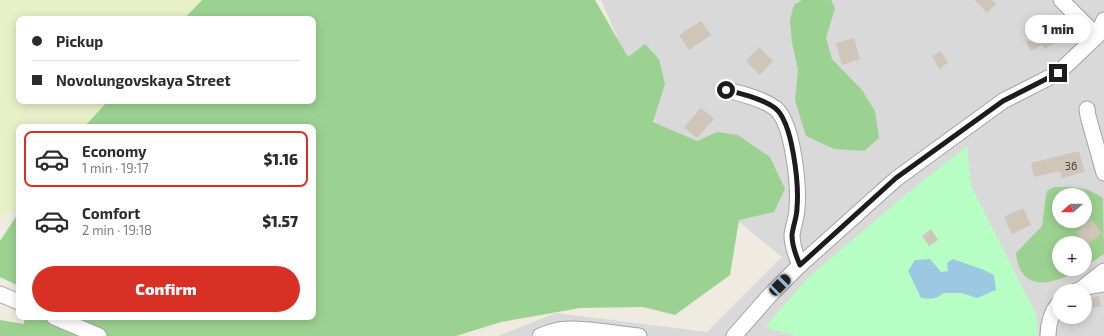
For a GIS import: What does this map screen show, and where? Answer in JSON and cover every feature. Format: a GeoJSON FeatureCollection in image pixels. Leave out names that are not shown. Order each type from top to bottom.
{"type":"FeatureCollection","features":[{"type":"Feature","properties":{"kind":"street"},"geometry":{"type":"LineString","coordinates":[[1061,0],[1097,36]]}},
{"type":"Feature","properties":{"kind":"street"},"geometry":{"type":"LineString","coordinates":[[734,336],[770,295],[800,265],[896,178],[1003,101],[1058,73],[1097,36],[1104,20]]}},
{"type":"Feature","properties":{"kind":"street"},"geometry":{"type":"LineString","coordinates":[[726,90],[764,102],[775,108],[783,117],[792,148],[797,183],[797,208],[792,236],[795,254],[800,265]]}},
{"type":"Feature","properties":{"kind":"street"},"geometry":{"type":"LineString","coordinates":[[1087,109],[1104,173]]}},
{"type":"Feature","properties":{"kind":"street"},"geometry":{"type":"LineString","coordinates":[[1087,284],[1104,271]]}},
{"type":"Feature","properties":{"kind":"street"},"geometry":{"type":"LineString","coordinates":[[1092,286],[1104,284]]}},
{"type":"Feature","properties":{"kind":"street"},"geometry":{"type":"LineString","coordinates":[[0,294],[16,301]]}},
{"type":"Feature","properties":{"kind":"street"},"geometry":{"type":"LineString","coordinates":[[1048,336],[1049,319],[1052,313]]}},
{"type":"Feature","properties":{"kind":"street"},"geometry":{"type":"LineString","coordinates":[[61,320],[99,336]]}},
{"type":"Feature","properties":{"kind":"street"},"geometry":{"type":"LineString","coordinates":[[540,336],[553,331],[583,329],[639,336]]}},
{"type":"Feature","properties":{"kind":"shaded area"},"geometry":{"type":"Polygon","coordinates":[[[601,0],[1104,0],[1104,336],[498,336],[556,313],[707,332],[782,257],[702,192],[670,157],[601,0]]]}},
{"type":"Feature","properties":{"kind":"green space"},"geometry":{"type":"Polygon","coordinates":[[[0,0],[215,0],[201,16],[16,16],[16,104],[123,104],[106,124],[16,124],[16,209],[0,217],[0,0]]]}},
{"type":"Feature","properties":{"kind":"green space"},"geometry":{"type":"Polygon","coordinates":[[[202,0],[595,0],[628,57],[645,44],[659,59],[665,84],[653,122],[697,141],[717,132],[738,135],[770,157],[785,189],[774,212],[739,220],[730,275],[675,315],[643,307],[580,308],[501,322],[456,336],[0,336],[0,320],[24,324],[24,320],[316,320],[316,124],[87,124],[105,104],[316,104],[316,16],[187,16],[202,0]]]}},
{"type":"Feature","properties":{"kind":"green space"},"geometry":{"type":"Polygon","coordinates":[[[802,0],[831,0],[835,8],[826,38],[832,59],[862,90],[875,111],[879,138],[864,151],[834,149],[806,136],[795,100],[798,70],[792,43],[790,19],[794,5],[802,0]]]}},
{"type":"Feature","properties":{"kind":"green space"},"geometry":{"type":"Polygon","coordinates":[[[967,146],[971,186],[1036,314],[1038,336],[796,336],[765,327],[808,278],[904,196],[967,146]]]}},
{"type":"Feature","properties":{"kind":"green space"},"geometry":{"type":"Polygon","coordinates":[[[1054,187],[1080,188],[1052,188],[1054,187]]]}},
{"type":"Feature","properties":{"kind":"green space"},"geometry":{"type":"Polygon","coordinates":[[[1052,188],[1052,228],[1092,228],[1092,192],[1103,198],[1104,254],[1092,262],[1092,236],[1052,236],[1052,276],[1067,276],[1050,282],[1040,282],[1031,280],[1024,275],[1019,266],[1016,253],[1042,226],[1047,191],[1052,188]]]}},
{"type":"Feature","properties":{"kind":"green space"},"geometry":{"type":"Polygon","coordinates":[[[16,217],[16,285],[0,277],[0,241],[16,217]]]}},
{"type":"Feature","properties":{"kind":"water"},"geometry":{"type":"Polygon","coordinates":[[[930,259],[941,272],[948,271],[947,263],[953,259],[984,270],[994,275],[996,290],[977,298],[962,293],[943,293],[935,298],[921,298],[908,271],[915,260],[930,259]]]}},
{"type":"Feature","properties":{"kind":"building"},"geometry":{"type":"Polygon","coordinates":[[[975,0],[992,0],[996,4],[987,13],[975,0]]]}},
{"type":"Feature","properties":{"kind":"building"},"geometry":{"type":"Polygon","coordinates":[[[701,21],[711,35],[689,50],[679,35],[701,21]]]}},
{"type":"Feature","properties":{"kind":"building"},"geometry":{"type":"Polygon","coordinates":[[[1056,26],[1063,39],[1044,49],[1042,45],[1031,51],[1026,42],[1056,26]]]}},
{"type":"Feature","properties":{"kind":"building"},"geometry":{"type":"Polygon","coordinates":[[[854,38],[860,59],[842,65],[836,43],[854,38]]]}},
{"type":"Feature","properties":{"kind":"building"},"geometry":{"type":"Polygon","coordinates":[[[759,47],[773,61],[760,75],[746,61],[759,47]]]}},
{"type":"Feature","properties":{"kind":"building"},"geometry":{"type":"Polygon","coordinates":[[[941,51],[948,63],[939,69],[932,56],[941,51]]]}},
{"type":"Feature","properties":{"kind":"building"},"geometry":{"type":"Polygon","coordinates":[[[701,108],[714,119],[697,138],[684,127],[701,108]]]}},
{"type":"Feature","properties":{"kind":"building"},"geometry":{"type":"Polygon","coordinates":[[[1079,151],[1085,172],[1062,178],[1060,171],[1034,177],[1031,163],[1079,151]]]}},
{"type":"Feature","properties":{"kind":"building"},"geometry":{"type":"Polygon","coordinates":[[[1023,208],[1031,225],[1012,234],[1004,217],[1023,208]]]}},
{"type":"Feature","properties":{"kind":"building"},"geometry":{"type":"Polygon","coordinates":[[[1092,220],[1102,233],[1092,241],[1092,236],[1079,236],[1076,232],[1081,228],[1092,228],[1092,220]]]}},
{"type":"Feature","properties":{"kind":"building"},"geometry":{"type":"Polygon","coordinates":[[[931,229],[938,240],[929,246],[922,236],[931,229]]]}},
{"type":"Feature","properties":{"kind":"building"},"geometry":{"type":"Polygon","coordinates":[[[1099,296],[1101,306],[1092,308],[1092,298],[1099,296]]]}},
{"type":"Feature","properties":{"kind":"route"},"geometry":{"type":"LineString","coordinates":[[726,90],[743,94],[764,102],[775,108],[783,117],[792,148],[797,183],[797,208],[792,236],[795,254],[800,265],[896,178],[1003,101],[1058,73]]}}]}
